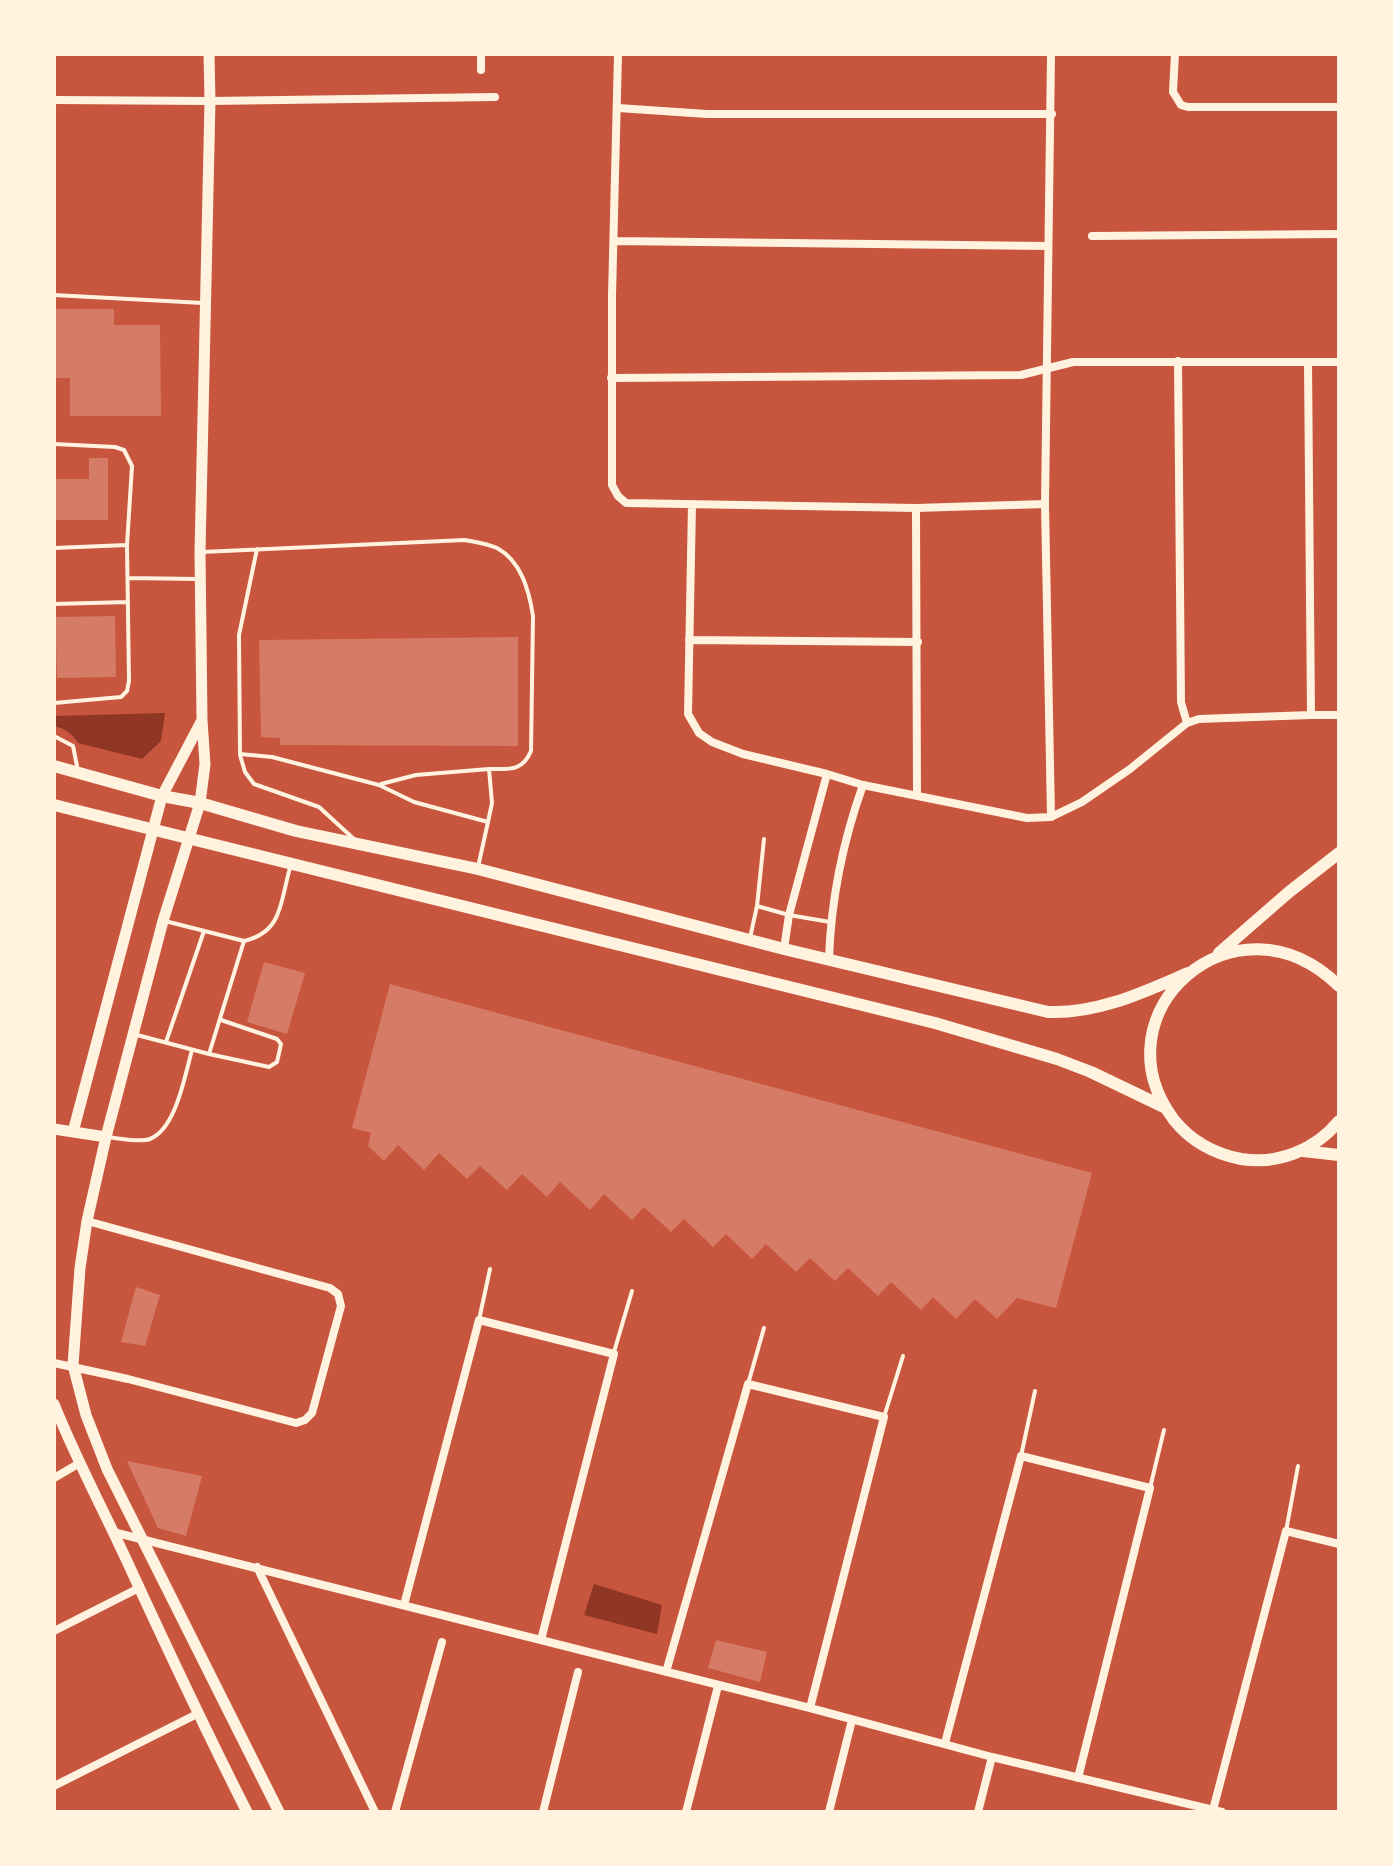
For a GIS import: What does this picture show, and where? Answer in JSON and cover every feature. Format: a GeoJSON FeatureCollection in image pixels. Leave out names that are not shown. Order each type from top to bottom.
{"type":"FeatureCollection","features":[{"type":"Feature","properties":{"kind":"main road"},"geometry":{"type":"LineString","coordinates":[[54,766],[296,831],[478,869],[750,941],[1048,1012],[1076,1012],[1122,1000],[1188,973],[1215,956],[1339,853]]}},
{"type":"Feature","properties":{"kind":"main road"},"geometry":{"type":"LineString","coordinates":[[54,805],[935,1023],[1057,1059],[1166,1108]]}},
{"type":"Feature","properties":{"kind":"main road"},"geometry":{"type":"LineString","coordinates":[[1215,956],[1253,948],[1282,951],[1309,961],[1339,986]]}},
{"type":"Feature","properties":{"kind":"main road"},"geometry":{"type":"LineString","coordinates":[[1188,973],[1165,1002],[1152,1036],[1153,1073],[1166,1108],[1182,1129],[1202,1145],[1226,1156],[1252,1161],[1278,1159],[1303,1151],[1329,1134],[1339,1121]]}},
{"type":"Feature","properties":{"kind":"main road"},"geometry":{"type":"LineString","coordinates":[[1303,1151],[1339,1155]]}},
{"type":"Feature","properties":{"kind":"street"},"geometry":{"type":"LineString","coordinates":[[209,54],[200,552],[205,764],[200,803],[163,921],[87,1221],[76,1304],[73,1365],[93,1436],[279,1812]]}},
{"type":"Feature","properties":{"kind":"street"},"geometry":{"type":"LineString","coordinates":[[481,54],[481,70]]}},
{"type":"Feature","properties":{"kind":"street"},"geometry":{"type":"LineString","coordinates":[[618,54],[611,378],[612,485],[618,496],[626,503],[916,508],[1045,504]]}},
{"type":"Feature","properties":{"kind":"street"},"geometry":{"type":"LineString","coordinates":[[1051,54],[1045,504],[1051,817]]}},
{"type":"Feature","properties":{"kind":"street"},"geometry":{"type":"LineString","coordinates":[[1175,54],[1173,92],[1181,105],[1339,107]]}},
{"type":"Feature","properties":{"kind":"street"},"geometry":{"type":"LineString","coordinates":[[54,100],[495,97]]}},
{"type":"Feature","properties":{"kind":"street"},"geometry":{"type":"LineString","coordinates":[[618,108],[707,114],[1052,114]]}},
{"type":"Feature","properties":{"kind":"street"},"geometry":{"type":"LineString","coordinates":[[1092,236],[1339,234]]}},
{"type":"Feature","properties":{"kind":"street"},"geometry":{"type":"LineString","coordinates":[[614,241],[1047,246]]}},
{"type":"Feature","properties":{"kind":"street"},"geometry":{"type":"LineString","coordinates":[[1178,361],[1181,702],[1187,723]]}},
{"type":"Feature","properties":{"kind":"street"},"geometry":{"type":"LineString","coordinates":[[611,378],[1021,375],[1073,362],[1339,362]]}},
{"type":"Feature","properties":{"kind":"street"},"geometry":{"type":"LineString","coordinates":[[1308,362],[1311,715]]}},
{"type":"Feature","properties":{"kind":"street"},"geometry":{"type":"LineString","coordinates":[[692,504],[688,714],[699,733],[712,742],[743,754],[863,785],[1027,818],[1051,817],[1082,802],[1130,769],[1187,723],[1199,719],[1339,715]]}},
{"type":"Feature","properties":{"kind":"street"},"geometry":{"type":"LineString","coordinates":[[916,508],[917,794]]}},
{"type":"Feature","properties":{"kind":"street"},"geometry":{"type":"LineString","coordinates":[[689,640],[918,642]]}},
{"type":"Feature","properties":{"kind":"street"},"geometry":{"type":"LineString","coordinates":[[73,1132],[162,796],[202,720]]}},
{"type":"Feature","properties":{"kind":"street"},"geometry":{"type":"LineString","coordinates":[[784,949],[789,915],[827,774]]}},
{"type":"Feature","properties":{"kind":"street"},"geometry":{"type":"LineString","coordinates":[[829,959],[830,922],[844,850],[863,785]]}},
{"type":"Feature","properties":{"kind":"street"},"geometry":{"type":"LineString","coordinates":[[54,1129],[106,1137]]}},
{"type":"Feature","properties":{"kind":"street"},"geometry":{"type":"LineString","coordinates":[[54,1363],[73,1365],[296,1423],[312,1413],[341,1306],[338,1294],[330,1288],[87,1221]]}},
{"type":"Feature","properties":{"kind":"street"},"geometry":{"type":"LineString","coordinates":[[404,1605],[479,1320],[614,1354],[541,1640]]}},
{"type":"Feature","properties":{"kind":"street"},"geometry":{"type":"LineString","coordinates":[[666,1672],[748,1384],[884,1417],[810,1708]]}},
{"type":"Feature","properties":{"kind":"street"},"geometry":{"type":"LineString","coordinates":[[54,1404],[78,1464],[247,1812]]}},
{"type":"Feature","properties":{"kind":"street"},"geometry":{"type":"LineString","coordinates":[[945,1743],[1021,1456],[1150,1488],[1078,1778]]}},
{"type":"Feature","properties":{"kind":"street"},"geometry":{"type":"LineString","coordinates":[[54,1478],[78,1464]]}},
{"type":"Feature","properties":{"kind":"street"},"geometry":{"type":"LineString","coordinates":[[113,1532],[992,1757],[1217,1811],[1286,1531],[1339,1544]]}},
{"type":"Feature","properties":{"kind":"street"},"geometry":{"type":"LineString","coordinates":[[257,1567],[375,1812]]}},
{"type":"Feature","properties":{"kind":"street"},"geometry":{"type":"LineString","coordinates":[[54,1631],[139,1588]]}},
{"type":"Feature","properties":{"kind":"street"},"geometry":{"type":"LineString","coordinates":[[395,1812],[442,1642]]}},
{"type":"Feature","properties":{"kind":"street"},"geometry":{"type":"LineString","coordinates":[[543,1812],[578,1672]]}},
{"type":"Feature","properties":{"kind":"street"},"geometry":{"type":"LineString","coordinates":[[686,1812],[718,1686]]}},
{"type":"Feature","properties":{"kind":"street"},"geometry":{"type":"LineString","coordinates":[[54,1786],[197,1714]]}},
{"type":"Feature","properties":{"kind":"street"},"geometry":{"type":"LineString","coordinates":[[829,1812],[852,1720]]}},
{"type":"Feature","properties":{"kind":"street"},"geometry":{"type":"LineString","coordinates":[[978,1812],[992,1757]]}},
{"type":"Feature","properties":{"kind":"lane"},"geometry":{"type":"LineString","coordinates":[[54,295],[205,303]]}},
{"type":"Feature","properties":{"kind":"lane"},"geometry":{"type":"LineString","coordinates":[[54,444],[115,447],[128,456],[132,466],[127,545],[127,691],[121,697],[54,703]]}},
{"type":"Feature","properties":{"kind":"lane"},"geometry":{"type":"LineString","coordinates":[[200,552],[465,540],[496,548],[516,564],[530,596],[533,616],[531,751],[526,762],[517,769],[416,775],[379,785]]}},
{"type":"Feature","properties":{"kind":"lane"},"geometry":{"type":"LineString","coordinates":[[54,548],[127,545]]}},
{"type":"Feature","properties":{"kind":"lane"},"geometry":{"type":"LineString","coordinates":[[257,549],[239,635],[240,754],[245,772],[254,784],[319,807],[363,847]]}},
{"type":"Feature","properties":{"kind":"lane"},"geometry":{"type":"LineString","coordinates":[[128,578],[200,579]]}},
{"type":"Feature","properties":{"kind":"lane"},"geometry":{"type":"LineString","coordinates":[[54,604],[128,602]]}},
{"type":"Feature","properties":{"kind":"lane"},"geometry":{"type":"LineString","coordinates":[[54,736],[76,750],[78,773]]}},
{"type":"Feature","properties":{"kind":"lane"},"geometry":{"type":"LineString","coordinates":[[240,754],[272,757],[379,785],[414,802],[488,822]]}},
{"type":"Feature","properties":{"kind":"lane"},"geometry":{"type":"LineString","coordinates":[[478,869],[492,803],[489,769]]}},
{"type":"Feature","properties":{"kind":"lane"},"geometry":{"type":"LineString","coordinates":[[750,941],[764,839]]}},
{"type":"Feature","properties":{"kind":"lane"},"geometry":{"type":"LineString","coordinates":[[163,921],[244,941],[262,937],[274,926],[291,865]]}},
{"type":"Feature","properties":{"kind":"lane"},"geometry":{"type":"LineString","coordinates":[[757,906],[830,922]]}},
{"type":"Feature","properties":{"kind":"lane"},"geometry":{"type":"LineString","coordinates":[[166,1042],[204,931]]}},
{"type":"Feature","properties":{"kind":"lane"},"geometry":{"type":"LineString","coordinates":[[209,1054],[244,941]]}},
{"type":"Feature","properties":{"kind":"lane"},"geometry":{"type":"LineString","coordinates":[[133,1035],[269,1067],[277,1062],[281,1044],[277,1039],[221,1020]]}},
{"type":"Feature","properties":{"kind":"lane"},"geometry":{"type":"LineString","coordinates":[[106,1137],[147,1140],[161,1133],[170,1121],[192,1050]]}},
{"type":"Feature","properties":{"kind":"lane"},"geometry":{"type":"LineString","coordinates":[[479,1320],[490,1269]]}},
{"type":"Feature","properties":{"kind":"lane"},"geometry":{"type":"LineString","coordinates":[[614,1354],[632,1291]]}},
{"type":"Feature","properties":{"kind":"lane"},"geometry":{"type":"LineString","coordinates":[[748,1384],[764,1328]]}},
{"type":"Feature","properties":{"kind":"lane"},"geometry":{"type":"LineString","coordinates":[[884,1417],[903,1356]]}},
{"type":"Feature","properties":{"kind":"lane"},"geometry":{"type":"LineString","coordinates":[[1021,1456],[1035,1391]]}},
{"type":"Feature","properties":{"kind":"lane"},"geometry":{"type":"LineString","coordinates":[[1150,1488],[1164,1430]]}},
{"type":"Feature","properties":{"kind":"lane"},"geometry":{"type":"LineString","coordinates":[[1286,1531],[1298,1466]]}},
{"type":"Feature","properties":{"kind":"shaded area"},"geometry":{"type":"Polygon","coordinates":[[[165,713],[161,741],[142,759],[78,743],[68,732],[54,726],[54,716],[165,713]]]}},
{"type":"Feature","properties":{"kind":"shaded area"},"geometry":{"type":"Polygon","coordinates":[[[594,1584],[662,1605],[657,1634],[584,1615],[594,1584]]]}},
{"type":"Feature","properties":{"kind":"building"},"geometry":{"type":"Polygon","coordinates":[[[54,309],[114,309],[114,325],[160,325],[161,416],[70,416],[70,378],[54,378],[54,309]]]}},
{"type":"Feature","properties":{"kind":"building"},"geometry":{"type":"Polygon","coordinates":[[[89,458],[108,458],[108,520],[56,520],[55,479],[89,479],[89,458]]]}},
{"type":"Feature","properties":{"kind":"building"},"geometry":{"type":"Polygon","coordinates":[[[115,616],[116,677],[57,678],[55,617],[115,616]]]}},
{"type":"Feature","properties":{"kind":"building"},"geometry":{"type":"Polygon","coordinates":[[[518,637],[518,746],[280,745],[280,738],[261,737],[259,640],[518,637]]]}},
{"type":"Feature","properties":{"kind":"building"},"geometry":{"type":"Polygon","coordinates":[[[264,962],[305,973],[287,1034],[247,1022],[264,962]]]}},
{"type":"Feature","properties":{"kind":"building"},"geometry":{"type":"Polygon","coordinates":[[[390,984],[1092,1173],[1056,1308],[1017,1298],[997,1319],[975,1299],[956,1319],[933,1297],[921,1310],[891,1282],[878,1296],[848,1268],[835,1281],[810,1258],[796,1272],[766,1244],[752,1259],[726,1234],[713,1247],[684,1219],[671,1232],[644,1207],[632,1220],[604,1194],[590,1210],[560,1182],[547,1197],[522,1174],[507,1190],[480,1166],[467,1179],[439,1153],[424,1170],[398,1145],[384,1161],[368,1146],[371,1133],[352,1128],[390,984]]]}},
{"type":"Feature","properties":{"kind":"building"},"geometry":{"type":"Polygon","coordinates":[[[136,1287],[160,1295],[145,1346],[121,1342],[136,1287]]]}},
{"type":"Feature","properties":{"kind":"building"},"geometry":{"type":"Polygon","coordinates":[[[127,1461],[202,1476],[186,1536],[158,1528],[127,1461]]]}},
{"type":"Feature","properties":{"kind":"building"},"geometry":{"type":"Polygon","coordinates":[[[716,1640],[767,1652],[760,1682],[708,1668],[716,1640]]]}}]}
